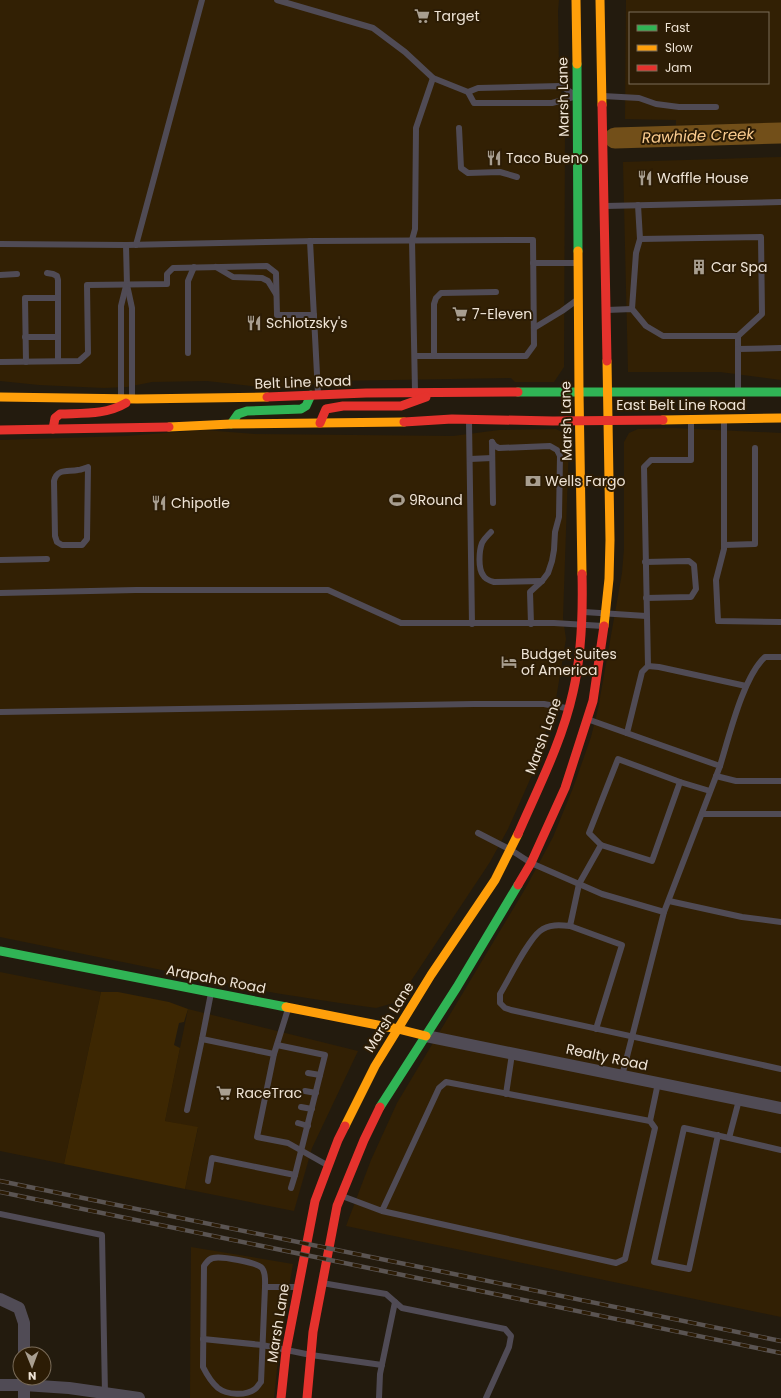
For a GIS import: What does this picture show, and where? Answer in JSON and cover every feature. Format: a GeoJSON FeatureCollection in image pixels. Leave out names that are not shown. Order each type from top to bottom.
{"type":"FeatureCollection","features":[{"type":"Feature","properties":{"kind":"main road","name":"Marsh Lane"},"geometry":{"type":"LineString","coordinates":[[281,1398],[286,1351],[315,1201],[338,1140],[374,1066],[495,880],[511,850],[557,743],[573,694],[580,655],[582,625],[578,263],[584,96],[576,0]]}},
{"type":"Feature","properties":{"kind":"main road"},"geometry":{"type":"LineString","coordinates":[[307,1398],[313,1332],[338,1206],[364,1140],[381,1106],[457,987],[531,863],[565,788],[593,701],[609,579],[610,540],[607,310],[600,0]]}},
{"type":"Feature","properties":{"kind":"main road"},"geometry":{"type":"LineString","coordinates":[[584,96],[603,96]]}},
{"type":"Feature","properties":{"kind":"main road","name":"Belt Line Road"},"geometry":{"type":"LineString","coordinates":[[0,397],[217,399],[415,393],[608,392]]}},
{"type":"Feature","properties":{"kind":"main road","name":"East Belt Line Road"},"geometry":{"type":"LineString","coordinates":[[608,392],[781,392]]}},
{"type":"Feature","properties":{"kind":"main road"},"geometry":{"type":"LineString","coordinates":[[320,423],[326,409],[343,406],[401,406],[436,393]]}},
{"type":"Feature","properties":{"kind":"main road"},"geometry":{"type":"LineString","coordinates":[[232,424],[238,414],[247,411],[301,409],[306,406],[314,395]]}},
{"type":"Feature","properties":{"kind":"main road"},"geometry":{"type":"LineString","coordinates":[[53,429],[55,418],[60,414],[112,410],[121,407],[132,399]]}},
{"type":"Feature","properties":{"kind":"main road"},"geometry":{"type":"LineString","coordinates":[[179,407],[202,405],[217,399]]}},
{"type":"Feature","properties":{"kind":"main road"},"geometry":{"type":"LineString","coordinates":[[135,428],[138,417]]}},
{"type":"Feature","properties":{"kind":"main road","name":"East Belt Line Road"},"geometry":{"type":"LineString","coordinates":[[580,420],[781,418]]}},
{"type":"Feature","properties":{"kind":"main road"},"geometry":{"type":"LineString","coordinates":[[0,430],[135,428],[232,424],[394,422],[452,419],[580,420]]}},
{"type":"Feature","properties":{"kind":"main road","name":"Arapaho Road"},"geometry":{"type":"LineString","coordinates":[[0,951],[289,1007],[426,1036]]}},
{"type":"Feature","properties":{"kind":"street","name":"Realty Road"},"geometry":{"type":"LineString","coordinates":[[426,1036],[781,1108]]}},
{"type":"Feature","properties":{"kind":"street"},"geometry":{"type":"LineString","coordinates":[[0,1299],[20,1308],[24,1323],[24,1346]]}},
{"type":"Feature","properties":{"kind":"street"},"geometry":{"type":"LineString","coordinates":[[0,1385],[12,1383]]}},
{"type":"Feature","properties":{"kind":"street"},"geometry":{"type":"LineString","coordinates":[[52,1385],[138,1398]]}},
{"type":"Feature","properties":{"kind":"street"},"geometry":{"type":"LineString","coordinates":[[24,1386],[24,1398]]}},
{"type":"Feature","properties":{"kind":"lane"},"geometry":{"type":"LineString","coordinates":[[136,245],[202,0]]}},
{"type":"Feature","properties":{"kind":"lane"},"geometry":{"type":"LineString","coordinates":[[277,0],[373,28],[404,52],[433,78],[468,92],[474,102],[552,103],[584,96]]}},
{"type":"Feature","properties":{"kind":"lane"},"geometry":{"type":"LineString","coordinates":[[415,393],[412,240],[415,229],[416,128],[433,78]]}},
{"type":"Feature","properties":{"kind":"lane"},"geometry":{"type":"LineString","coordinates":[[468,92],[478,88],[561,86],[584,96]]}},
{"type":"Feature","properties":{"kind":"lane"},"geometry":{"type":"LineString","coordinates":[[603,96],[639,98],[656,104],[679,107],[716,106]]}},
{"type":"Feature","properties":{"kind":"lane"},"geometry":{"type":"LineString","coordinates":[[459,128],[461,168],[468,173],[500,172],[517,177]]}},
{"type":"Feature","properties":{"kind":"lane"},"geometry":{"type":"LineString","coordinates":[[605,206],[781,202]]}},
{"type":"Feature","properties":{"kind":"lane"},"geometry":{"type":"LineString","coordinates":[[638,205],[640,239],[636,253],[632,309],[646,326],[663,336],[738,336],[762,314],[761,237],[640,239]]}},
{"type":"Feature","properties":{"kind":"lane"},"geometry":{"type":"LineString","coordinates":[[0,244],[136,245],[310,241],[532,240],[534,345],[526,356],[414,356]]}},
{"type":"Feature","properties":{"kind":"lane"},"geometry":{"type":"LineString","coordinates":[[310,241],[314,315],[314,395]]}},
{"type":"Feature","properties":{"kind":"lane"},"geometry":{"type":"LineString","coordinates":[[126,245],[127,284],[132,308],[132,399]]}},
{"type":"Feature","properties":{"kind":"lane"},"geometry":{"type":"LineString","coordinates":[[533,263],[578,263]]}},
{"type":"Feature","properties":{"kind":"lane"},"geometry":{"type":"LineString","coordinates":[[215,266],[233,278],[262,278],[268,280],[277,295]]}},
{"type":"Feature","properties":{"kind":"lane"},"geometry":{"type":"LineString","coordinates":[[0,362],[79,361],[88,353],[87,285],[167,284],[167,274],[173,268],[267,266],[276,273],[277,314],[314,315]]}},
{"type":"Feature","properties":{"kind":"lane"},"geometry":{"type":"LineString","coordinates":[[188,353],[188,281],[194,267]]}},
{"type":"Feature","properties":{"kind":"lane"},"geometry":{"type":"LineString","coordinates":[[47,273],[57,276],[58,361]]}},
{"type":"Feature","properties":{"kind":"lane"},"geometry":{"type":"LineString","coordinates":[[0,275],[17,274]]}},
{"type":"Feature","properties":{"kind":"lane"},"geometry":{"type":"LineString","coordinates":[[121,399],[121,306],[127,284]]}},
{"type":"Feature","properties":{"kind":"lane"},"geometry":{"type":"LineString","coordinates":[[434,356],[434,304],[436,298],[441,293],[496,292]]}},
{"type":"Feature","properties":{"kind":"lane"},"geometry":{"type":"LineString","coordinates":[[26,362],[25,298],[58,298]]}},
{"type":"Feature","properties":{"kind":"lane"},"geometry":{"type":"LineString","coordinates":[[534,328],[579,299]]}},
{"type":"Feature","properties":{"kind":"lane"},"geometry":{"type":"LineString","coordinates":[[607,310],[632,309]]}},
{"type":"Feature","properties":{"kind":"lane"},"geometry":{"type":"LineString","coordinates":[[738,336],[738,392]]}},
{"type":"Feature","properties":{"kind":"lane"},"geometry":{"type":"LineString","coordinates":[[25,337],[58,337]]}},
{"type":"Feature","properties":{"kind":"lane"},"geometry":{"type":"LineString","coordinates":[[738,349],[781,348]]}},
{"type":"Feature","properties":{"kind":"lane"},"geometry":{"type":"LineString","coordinates":[[469,419],[472,624]]}},
{"type":"Feature","properties":{"kind":"lane"},"geometry":{"type":"LineString","coordinates":[[724,419],[724,545],[716,580],[718,622],[781,622]]}},
{"type":"Feature","properties":{"kind":"lane"},"geometry":{"type":"LineString","coordinates":[[627,733],[642,672],[648,666],[644,467],[651,460],[691,460],[691,420]]}},
{"type":"Feature","properties":{"kind":"lane"},"geometry":{"type":"LineString","coordinates":[[493,503],[492,442],[499,448],[550,446],[557,450],[560,456],[559,517],[555,532],[552,561],[548,573],[530,592],[531,624]]}},
{"type":"Feature","properties":{"kind":"lane"},"geometry":{"type":"LineString","coordinates":[[724,545],[755,544],[755,448]]}},
{"type":"Feature","properties":{"kind":"lane"},"geometry":{"type":"LineString","coordinates":[[470,459],[492,458]]}},
{"type":"Feature","properties":{"kind":"lane"},"geometry":{"type":"LineString","coordinates":[[88,468],[87,539],[82,545],[62,545],[57,542],[55,536],[55,476],[60,472],[88,468]]}},
{"type":"Feature","properties":{"kind":"lane"},"geometry":{"type":"LineString","coordinates":[[491,532],[483,542],[481,553],[481,569],[483,576],[489,581],[494,582],[542,581]]}},
{"type":"Feature","properties":{"kind":"lane"},"geometry":{"type":"LineString","coordinates":[[0,560],[47,559]]}},
{"type":"Feature","properties":{"kind":"lane"},"geometry":{"type":"LineString","coordinates":[[645,562],[689,561],[694,565],[696,589],[691,597],[646,598]]}},
{"type":"Feature","properties":{"kind":"lane"},"geometry":{"type":"LineString","coordinates":[[0,593],[136,590],[328,590],[401,623],[604,626]]}},
{"type":"Feature","properties":{"kind":"lane"},"geometry":{"type":"LineString","coordinates":[[582,612],[646,616]]}},
{"type":"Feature","properties":{"kind":"lane"},"geometry":{"type":"LineString","coordinates":[[622,1076],[664,912],[720,766],[746,686],[759,662],[765,657],[781,657]]}},
{"type":"Feature","properties":{"kind":"lane"},"geometry":{"type":"LineString","coordinates":[[648,666],[746,686]]}},
{"type":"Feature","properties":{"kind":"lane"},"geometry":{"type":"LineString","coordinates":[[0,712],[474,704],[544,704],[568,708]]}},
{"type":"Feature","properties":{"kind":"lane"},"geometry":{"type":"LineString","coordinates":[[587,719],[720,766]]}},
{"type":"Feature","properties":{"kind":"lane"},"geometry":{"type":"LineString","coordinates":[[680,782],[652,861],[601,845],[589,833],[618,759],[680,782],[710,791]]}},
{"type":"Feature","properties":{"kind":"lane"},"geometry":{"type":"LineString","coordinates":[[716,776],[736,781],[781,781]]}},
{"type":"Feature","properties":{"kind":"lane"},"geometry":{"type":"LineString","coordinates":[[702,814],[781,814]]}},
{"type":"Feature","properties":{"kind":"lane"},"geometry":{"type":"LineString","coordinates":[[478,833],[511,850],[531,863],[602,894],[664,912]]}},
{"type":"Feature","properties":{"kind":"lane"},"geometry":{"type":"LineString","coordinates":[[570,926],[579,884],[601,845]]}},
{"type":"Feature","properties":{"kind":"lane"},"geometry":{"type":"LineString","coordinates":[[669,900],[742,916],[781,922]]}},
{"type":"Feature","properties":{"kind":"lane"},"geometry":{"type":"LineString","coordinates":[[596,1029],[622,944],[570,926],[556,925],[540,931],[532,940],[500,994],[500,1003],[505,1008],[511,1010],[631,1037],[781,1069]]}},
{"type":"Feature","properties":{"kind":"lane"},"geometry":{"type":"LineString","coordinates":[[187,1110],[211,993]]}},
{"type":"Feature","properties":{"kind":"lane"},"geometry":{"type":"LineString","coordinates":[[289,1007],[274,1054],[275,1066],[264,1117],[257,1137],[288,1143],[328,1166]]}},
{"type":"Feature","properties":{"kind":"lane"},"geometry":{"type":"LineString","coordinates":[[202,1039],[274,1054]]}},
{"type":"Feature","properties":{"kind":"lane"},"geometry":{"type":"LineString","coordinates":[[277,1045],[325,1055],[302,1150],[291,1188]]}},
{"type":"Feature","properties":{"kind":"lane"},"geometry":{"type":"LineString","coordinates":[[506,1094],[512,1054]]}},
{"type":"Feature","properties":{"kind":"lane"},"geometry":{"type":"LineString","coordinates":[[308,1073],[320,1075]]}},
{"type":"Feature","properties":{"kind":"lane"},"geometry":{"type":"LineString","coordinates":[[342,1196],[382,1211],[616,1264],[625,1259],[655,1128],[650,1121],[446,1082],[439,1088],[382,1211]]}},
{"type":"Feature","properties":{"kind":"lane"},"geometry":{"type":"LineString","coordinates":[[650,1121],[658,1083]]}},
{"type":"Feature","properties":{"kind":"lane"},"geometry":{"type":"LineString","coordinates":[[305,1091],[316,1093]]}},
{"type":"Feature","properties":{"kind":"lane"},"geometry":{"type":"LineString","coordinates":[[729,1138],[739,1100]]}},
{"type":"Feature","properties":{"kind":"lane"},"geometry":{"type":"LineString","coordinates":[[301,1107],[312,1109]]}},
{"type":"Feature","properties":{"kind":"lane"},"geometry":{"type":"LineString","coordinates":[[298,1123],[308,1126]]}},
{"type":"Feature","properties":{"kind":"lane"},"geometry":{"type":"LineString","coordinates":[[718,1135],[689,1269],[654,1262],[684,1128],[718,1135],[781,1150]]}},
{"type":"Feature","properties":{"kind":"lane"},"geometry":{"type":"LineString","coordinates":[[208,1181],[212,1158],[295,1175]]}},
{"type":"Feature","properties":{"kind":"lane"},"geometry":{"type":"LineString","coordinates":[[0,1214],[102,1235],[105,1394]]}},
{"type":"Feature","properties":{"kind":"lane"},"geometry":{"type":"LineString","coordinates":[[215,1258],[251,1262],[258,1265],[263,1270],[265,1276],[265,1287],[261,1382],[256,1389],[239,1394],[219,1389],[208,1378],[203,1367],[204,1266],[207,1260],[215,1258]]}},
{"type":"Feature","properties":{"kind":"lane"},"geometry":{"type":"LineString","coordinates":[[322,1283],[386,1294],[402,1308],[505,1329],[511,1336],[509,1347],[486,1398]]}},
{"type":"Feature","properties":{"kind":"lane"},"geometry":{"type":"LineString","coordinates":[[265,1287],[298,1286]]}},
{"type":"Feature","properties":{"kind":"lane"},"geometry":{"type":"LineString","coordinates":[[379,1398],[380,1374],[395,1302]]}},
{"type":"Feature","properties":{"kind":"lane"},"geometry":{"type":"LineString","coordinates":[[203,1339],[262,1345],[286,1351],[382,1365]]}},
{"type":"Feature","properties":{"kind":"shaded area"},"geometry":{"type":"Polygon","coordinates":[[[0,0],[559,0],[559,71],[565,125],[564,367],[554,382],[515,382],[511,378],[334,381],[297,387],[261,387],[207,381],[152,382],[127,387],[104,388],[39,385],[0,381],[0,0]]]}},
{"type":"Feature","properties":{"kind":"shaded area"},"geometry":{"type":"Polygon","coordinates":[[[626,0],[781,0],[781,123],[676,125],[676,120],[625,119],[626,0]]]}},
{"type":"Feature","properties":{"kind":"shaded area"},"geometry":{"type":"Polygon","coordinates":[[[781,157],[781,380],[720,372],[628,372],[623,162],[781,157]]]}},
{"type":"Feature","properties":{"kind":"shaded area"},"geometry":{"type":"Polygon","coordinates":[[[674,428],[781,433],[781,1317],[346,1226],[371,1160],[397,1103],[525,889],[553,837],[573,788],[591,737],[598,709],[622,573],[624,549],[624,442],[629,433],[638,429],[674,428]]]}},
{"type":"Feature","properties":{"kind":"shaded area"},"geometry":{"type":"Polygon","coordinates":[[[556,429],[566,434],[569,442],[563,618],[566,639],[556,699],[532,775],[508,829],[490,862],[397,1002],[376,1008],[275,993],[0,937],[0,440],[126,436],[204,430],[255,434],[453,436],[499,430],[556,429]]]}},
{"type":"Feature","properties":{"kind":"shaded area"},"geometry":{"type":"Polygon","coordinates":[[[0,972],[101,992],[64,1164],[0,1151],[0,972]]]}},
{"type":"Feature","properties":{"kind":"shaded area"},"geometry":{"type":"Polygon","coordinates":[[[101,992],[118,992],[169,1002],[188,1009],[184,1022],[179,1023],[174,1045],[180,1048],[165,1121],[198,1127],[185,1189],[64,1164],[101,992]]]}},
{"type":"Feature","properties":{"kind":"shaded area"},"geometry":{"type":"Polygon","coordinates":[[[188,1009],[358,1051],[312,1148],[294,1211],[185,1189],[198,1128],[165,1121],[188,1009]]]}},
{"type":"Feature","properties":{"kind":"shaded area"},"geometry":{"type":"Polygon","coordinates":[[[191,1247],[293,1264],[280,1341],[274,1398],[190,1398],[191,1247]]]}},
{"type":"Feature","properties":{"kind":"waterway","name":"Rawhide Creek"},"geometry":{"type":"LineString","coordinates":[[615,138],[781,133]]}},
{"type":"Feature","properties":{"kind":"railway"},"geometry":{"type":"LineString","coordinates":[[0,1181],[781,1341]]}},
{"type":"Feature","properties":{"kind":"railway"},"geometry":{"type":"LineString","coordinates":[[0,1192],[781,1353]]}},
{"type":"Feature","properties":{"kind":"traffic: fast"},"geometry":{"type":"LineString","coordinates":[[577,64],[578,251]]}},
{"type":"Feature","properties":{"kind":"traffic: fast"},"geometry":{"type":"LineString","coordinates":[[518,392],[781,392]]}},
{"type":"Feature","properties":{"kind":"traffic: fast"},"geometry":{"type":"LineString","coordinates":[[231,424],[238,414],[247,411],[301,409],[306,406],[311,395]]}},
{"type":"Feature","properties":{"kind":"traffic: fast"},"geometry":{"type":"LineString","coordinates":[[380,1107],[457,987],[518,885]]}},
{"type":"Feature","properties":{"kind":"traffic: fast"},"geometry":{"type":"LineString","coordinates":[[0,951],[286,1007]]}},
{"type":"Feature","properties":{"kind":"traffic: slow"},"geometry":{"type":"LineString","coordinates":[[576,0],[577,64]]}},
{"type":"Feature","properties":{"kind":"traffic: slow"},"geometry":{"type":"LineString","coordinates":[[600,0],[602,105]]}},
{"type":"Feature","properties":{"kind":"traffic: slow"},"geometry":{"type":"LineString","coordinates":[[578,251],[582,574]]}},
{"type":"Feature","properties":{"kind":"traffic: slow"},"geometry":{"type":"LineString","coordinates":[[604,626],[609,579],[610,540],[607,361]]}},
{"type":"Feature","properties":{"kind":"traffic: slow"},"geometry":{"type":"LineString","coordinates":[[0,397],[137,399],[267,397]]}},
{"type":"Feature","properties":{"kind":"traffic: slow"},"geometry":{"type":"LineString","coordinates":[[663,420],[781,418]]}},
{"type":"Feature","properties":{"kind":"traffic: slow"},"geometry":{"type":"LineString","coordinates":[[169,427],[231,424],[404,422]]}},
{"type":"Feature","properties":{"kind":"traffic: slow"},"geometry":{"type":"LineString","coordinates":[[345,1126],[375,1066],[431,975],[495,880],[518,834]]}},
{"type":"Feature","properties":{"kind":"traffic: slow"},"geometry":{"type":"LineString","coordinates":[[286,1007],[426,1036]]}},
{"type":"Feature","properties":{"kind":"traffic: jam"},"geometry":{"type":"LineString","coordinates":[[602,105],[607,361]]}},
{"type":"Feature","properties":{"kind":"traffic: jam"},"geometry":{"type":"LineString","coordinates":[[267,397],[366,393],[518,392]]}},
{"type":"Feature","properties":{"kind":"traffic: jam"},"geometry":{"type":"LineString","coordinates":[[320,423],[326,409],[343,406],[401,406],[426,397]]}},
{"type":"Feature","properties":{"kind":"traffic: jam"},"geometry":{"type":"LineString","coordinates":[[53,429],[55,418],[60,414],[110,410],[126,403]]}},
{"type":"Feature","properties":{"kind":"traffic: jam"},"geometry":{"type":"LineString","coordinates":[[404,422],[452,419],[553,421],[663,420]]}},
{"type":"Feature","properties":{"kind":"traffic: jam"},"geometry":{"type":"LineString","coordinates":[[0,430],[169,427]]}},
{"type":"Feature","properties":{"kind":"traffic: jam"},"geometry":{"type":"LineString","coordinates":[[518,834],[563,729],[573,692],[581,633],[582,574]]}},
{"type":"Feature","properties":{"kind":"traffic: jam"},"geometry":{"type":"LineString","coordinates":[[518,885],[531,863],[565,788],[593,701],[604,626]]}},
{"type":"Feature","properties":{"kind":"traffic: jam"},"geometry":{"type":"LineString","coordinates":[[307,1398],[313,1332],[337,1206],[364,1140],[380,1107]]}},
{"type":"Feature","properties":{"kind":"traffic: jam"},"geometry":{"type":"LineString","coordinates":[[281,1398],[286,1351],[315,1201],[338,1140],[345,1126]]}},
{"type":"Feature","properties":{"kind":"place","name":"Target"},"geometry":{"type":"Point","coordinates":[422,16]}},
{"type":"Feature","properties":{"kind":"place","name":"Taco Bueno"},"geometry":{"type":"Point","coordinates":[494,158]}},
{"type":"Feature","properties":{"kind":"place","name":"Waffle House"},"geometry":{"type":"Point","coordinates":[645,178]}},
{"type":"Feature","properties":{"kind":"place","name":"Car Spa"},"geometry":{"type":"Point","coordinates":[699,267]}},
{"type":"Feature","properties":{"kind":"place","name":"7-Eleven"},"geometry":{"type":"Point","coordinates":[460,314]}},
{"type":"Feature","properties":{"kind":"place","name":"Schlotzsky's"},"geometry":{"type":"Point","coordinates":[254,323]}},
{"type":"Feature","properties":{"kind":"place","name":"Wells Fargo"},"geometry":{"type":"Point","coordinates":[533,481]}},
{"type":"Feature","properties":{"kind":"place","name":"9Round"},"geometry":{"type":"Point","coordinates":[397,500]}},
{"type":"Feature","properties":{"kind":"place","name":"Chipotle"},"geometry":{"type":"Point","coordinates":[159,503]}},
{"type":"Feature","properties":{"kind":"place","name":"Budget Suites of America"},"geometry":{"type":"Point","coordinates":[509,662]}},
{"type":"Feature","properties":{"kind":"place","name":"RaceTrac"},"geometry":{"type":"Point","coordinates":[224,1093]}}]}
